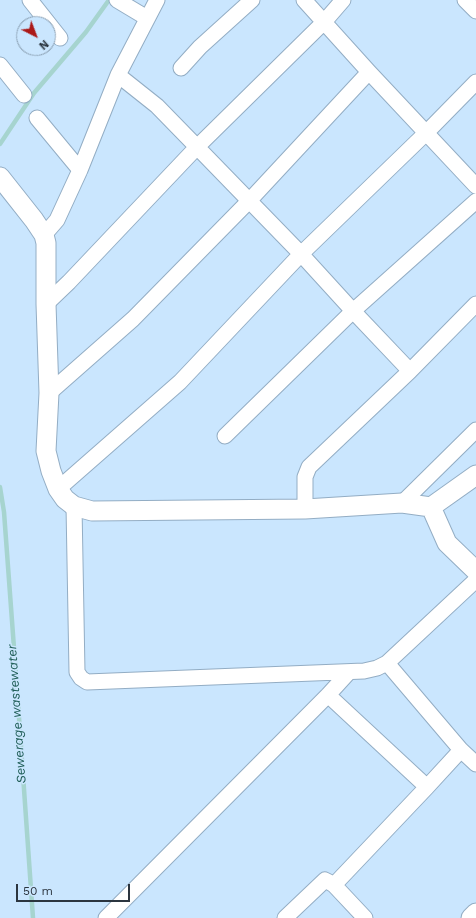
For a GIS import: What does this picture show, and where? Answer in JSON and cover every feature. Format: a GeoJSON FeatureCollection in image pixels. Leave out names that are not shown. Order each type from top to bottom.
{"type":"FeatureCollection","features":[{"type":"Feature","properties":{"kind":"street"},"geometry":{"type":"LineString","coordinates":[[30,0],[60,38]]}},
{"type":"Feature","properties":{"kind":"street"},"geometry":{"type":"LineString","coordinates":[[117,0],[147,18]]}},
{"type":"Feature","properties":{"kind":"street"},"geometry":{"type":"LineString","coordinates":[[44,236],[57,220],[80,170],[118,75],[157,0]]}},
{"type":"Feature","properties":{"kind":"street"},"geometry":{"type":"LineString","coordinates":[[181,68],[200,47],[252,0]]}},
{"type":"Feature","properties":{"kind":"street"},"geometry":{"type":"LineString","coordinates":[[304,0],[476,186]]}},
{"type":"Feature","properties":{"kind":"street"},"geometry":{"type":"LineString","coordinates":[[46,304],[69,282],[197,147],[324,22],[343,0]]}},
{"type":"Feature","properties":{"kind":"street"},"geometry":{"type":"LineString","coordinates":[[465,0],[476,11]]}},
{"type":"Feature","properties":{"kind":"street"},"geometry":{"type":"LineString","coordinates":[[0,65],[24,95]]}},
{"type":"Feature","properties":{"kind":"street"},"geometry":{"type":"LineString","coordinates":[[49,393],[132,319],[249,201],[369,72]]}},
{"type":"Feature","properties":{"kind":"street"},"geometry":{"type":"LineString","coordinates":[[118,75],[157,106],[301,254],[410,371]]}},
{"type":"Feature","properties":{"kind":"street"},"geometry":{"type":"LineString","coordinates":[[58,488],[180,382],[301,254],[426,133],[476,82]]}},
{"type":"Feature","properties":{"kind":"street"},"geometry":{"type":"LineString","coordinates":[[37,118],[80,170]]}},
{"type":"Feature","properties":{"kind":"street"},"geometry":{"type":"LineString","coordinates":[[0,177],[34,220],[44,236],[46,243],[46,304],[49,393],[46,451],[58,488],[65,499],[74,506],[92,511],[305,509],[402,503],[430,507],[476,475]]}},
{"type":"Feature","properties":{"kind":"street"},"geometry":{"type":"LineString","coordinates":[[225,436],[353,311],[476,201]]}},
{"type":"Feature","properties":{"kind":"street"},"geometry":{"type":"LineString","coordinates":[[305,509],[305,477],[309,467],[410,371],[476,304]]}},
{"type":"Feature","properties":{"kind":"street"},"geometry":{"type":"LineString","coordinates":[[402,503],[476,430]]}},
{"type":"Feature","properties":{"kind":"street"},"geometry":{"type":"LineString","coordinates":[[74,506],[77,672],[81,678],[87,682],[349,672],[377,668],[387,663],[476,580]]}},
{"type":"Feature","properties":{"kind":"street"},"geometry":{"type":"LineString","coordinates":[[430,507],[447,543],[476,571]]}},
{"type":"Feature","properties":{"kind":"street"},"geometry":{"type":"LineString","coordinates":[[387,663],[460,750],[476,764]]}},
{"type":"Feature","properties":{"kind":"street"},"geometry":{"type":"LineString","coordinates":[[106,918],[328,695],[349,672]]}},
{"type":"Feature","properties":{"kind":"street"},"geometry":{"type":"LineString","coordinates":[[328,695],[427,787]]}},
{"type":"Feature","properties":{"kind":"street"},"geometry":{"type":"LineString","coordinates":[[334,885],[460,750]]}},
{"type":"Feature","properties":{"kind":"street"},"geometry":{"type":"LineString","coordinates":[[285,918],[323,881],[327,881],[334,885],[365,918]]}},
{"type":"Feature","properties":{"kind":"street"},"geometry":{"type":"LineString","coordinates":[[471,918],[476,913]]}},
{"type":"Feature","properties":{"kind":"waterway","name":"Sewerage wastewater"},"geometry":{"type":"LineString","coordinates":[[0,144],[34,93],[86,32],[109,0]]}},
{"type":"Feature","properties":{"kind":"waterway","name":"Sewerage wastewater"},"geometry":{"type":"LineString","coordinates":[[0,487],[4,512],[33,918]]}}]}
